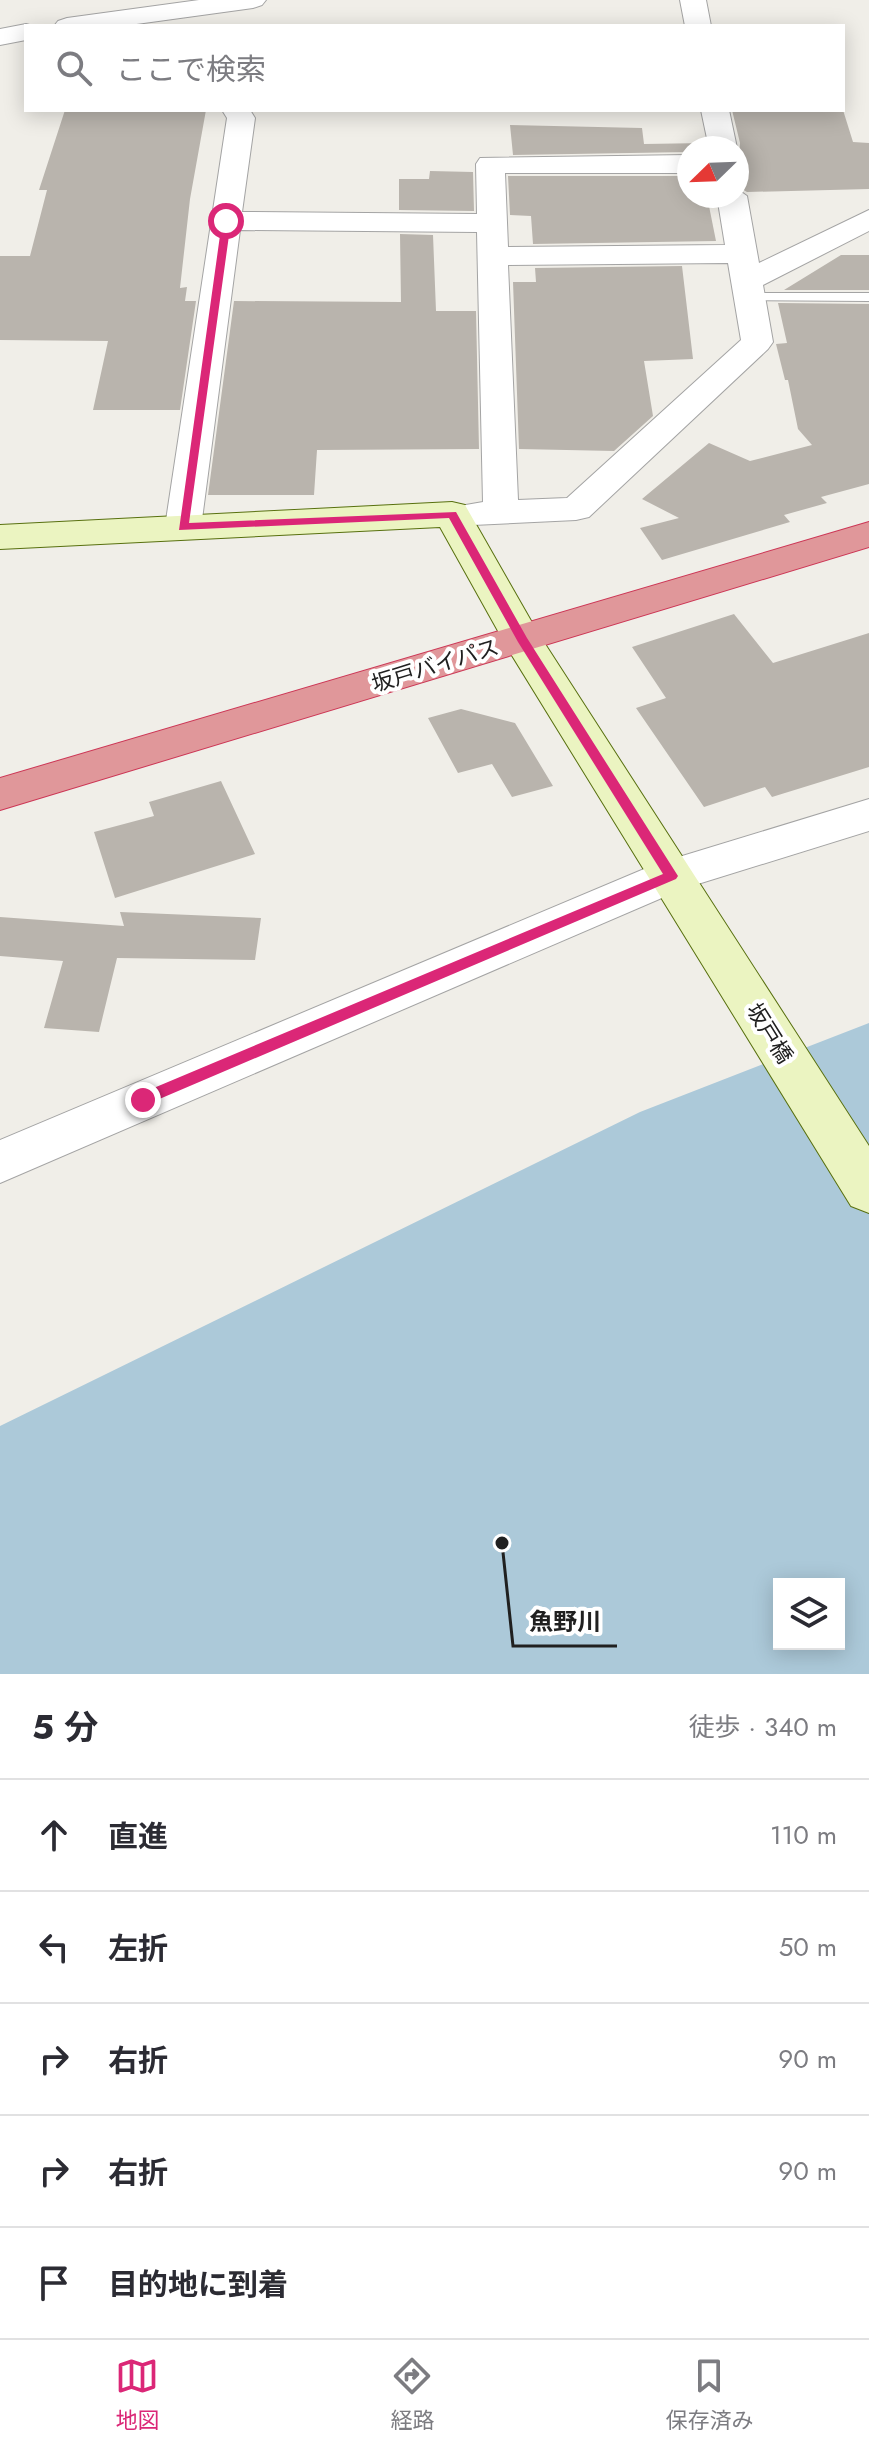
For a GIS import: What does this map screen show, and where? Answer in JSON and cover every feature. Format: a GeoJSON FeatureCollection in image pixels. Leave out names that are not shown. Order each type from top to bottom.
{"type":"FeatureCollection","features":[{"type":"Feature","properties":{"kind":"highway","name":"坂戸バイパス"},"geometry":{"type":"LineString","coordinates":[[0,794],[869,534]]}},
{"type":"Feature","properties":{"kind":"street"},"geometry":{"type":"LineString","coordinates":[[96,24],[196,17],[253,0]]}},
{"type":"Feature","properties":{"kind":"street"},"geometry":{"type":"LineString","coordinates":[[693,0],[698,24]]}},
{"type":"Feature","properties":{"kind":"street"},"geometry":{"type":"LineString","coordinates":[[0,37],[24,32]]}},
{"type":"Feature","properties":{"kind":"street"},"geometry":{"type":"LineString","coordinates":[[183,527],[241,118],[237,112]]}},
{"type":"Feature","properties":{"kind":"street"},"geometry":{"type":"LineString","coordinates":[[715,112],[720,136]]}},
{"type":"Feature","properties":{"kind":"street"},"geometry":{"type":"LineString","coordinates":[[501,512],[490,164],[677,164]]}},
{"type":"Feature","properties":{"kind":"street"},"geometry":{"type":"LineString","coordinates":[[0,537],[576,509],[757,342],[734,208]]}},
{"type":"Feature","properties":{"kind":"street"},"geometry":{"type":"LineString","coordinates":[[493,256],[747,277],[869,219]]}},
{"type":"Feature","properties":{"kind":"street"},"geometry":{"type":"LineString","coordinates":[[226,221],[492,223]]}},
{"type":"Feature","properties":{"kind":"street","name":"坂戸橋"},"geometry":{"type":"LineString","coordinates":[[452,514],[522,639],[869,1190]]}},
{"type":"Feature","properties":{"kind":"street"},"geometry":{"type":"LineString","coordinates":[[0,1162],[671,876],[869,815]]}},
{"type":"Feature","properties":{"kind":"lane"},"geometry":{"type":"LineString","coordinates":[[747,277],[869,297]]}},
{"type":"Feature","properties":{"kind":"water"},"geometry":{"type":"Polygon","coordinates":[[[869,1023],[869,1674],[0,1674],[0,1426],[640,1112],[869,1023]]]}},
{"type":"Feature","properties":{"kind":"building"},"geometry":{"type":"Polygon","coordinates":[[[64,112],[206,112],[190,199],[180,288],[187,287],[185,301],[196,301],[180,410],[93,410],[108,341],[0,340],[0,256],[30,256],[47,190],[39,190],[64,112]]]}},
{"type":"Feature","properties":{"kind":"building"},"geometry":{"type":"Polygon","coordinates":[[[732,112],[844,112],[853,142],[869,143],[869,189],[749,192],[749,136],[738,136],[732,112]]]}},
{"type":"Feature","properties":{"kind":"building"},"geometry":{"type":"Polygon","coordinates":[[[510,125],[642,128],[644,144],[677,143],[677,152],[513,155],[510,125]]]}},
{"type":"Feature","properties":{"kind":"building"},"geometry":{"type":"Polygon","coordinates":[[[430,171],[473,172],[474,211],[399,210],[399,179],[429,179],[430,171]]]}},
{"type":"Feature","properties":{"kind":"building"},"geometry":{"type":"Polygon","coordinates":[[[508,176],[677,176],[677,208],[709,208],[716,241],[533,244],[531,216],[510,215],[508,176]]]}},
{"type":"Feature","properties":{"kind":"building"},"geometry":{"type":"Polygon","coordinates":[[[400,234],[433,235],[436,311],[476,311],[479,449],[317,450],[314,495],[208,495],[234,301],[401,302],[400,234]]]}},
{"type":"Feature","properties":{"kind":"building"},"geometry":{"type":"Polygon","coordinates":[[[841,255],[869,255],[869,290],[784,290],[841,255]]]}},
{"type":"Feature","properties":{"kind":"building"},"geometry":{"type":"Polygon","coordinates":[[[682,266],[693,359],[644,361],[653,416],[614,451],[519,449],[513,282],[536,282],[535,268],[682,266]]]}},
{"type":"Feature","properties":{"kind":"building"},"geometry":{"type":"Polygon","coordinates":[[[778,303],[869,304],[869,484],[821,497],[827,503],[784,515],[790,522],[662,560],[640,528],[679,518],[642,499],[709,443],[750,461],[812,445],[798,429],[788,380],[785,380],[776,344],[787,343],[778,303]]]}},
{"type":"Feature","properties":{"kind":"building"},"geometry":{"type":"Polygon","coordinates":[[[734,614],[773,663],[869,633],[869,767],[772,797],[765,787],[704,807],[636,708],[666,698],[632,647],[734,614]]]}},
{"type":"Feature","properties":{"kind":"building"},"geometry":{"type":"Polygon","coordinates":[[[461,709],[515,723],[553,786],[512,797],[492,764],[458,773],[428,718],[461,709]]]}},
{"type":"Feature","properties":{"kind":"building"},"geometry":{"type":"Polygon","coordinates":[[[221,781],[255,854],[115,898],[94,832],[154,816],[149,802],[221,781]]]}},
{"type":"Feature","properties":{"kind":"building"},"geometry":{"type":"Polygon","coordinates":[[[120,912],[261,918],[255,960],[117,958],[99,1032],[44,1028],[63,961],[0,956],[0,917],[124,926],[120,912]]]}},
{"type":"Feature","properties":{"kind":"place","name":"魚野川"},"geometry":{"type":"Point","coordinates":[502,1543]}},
{"type":"Feature","properties":{"kind":"route"},"geometry":{"type":"LineString","coordinates":[[143,1100],[671,876],[522,639],[452,514],[183,527],[226,221]]}}]}
